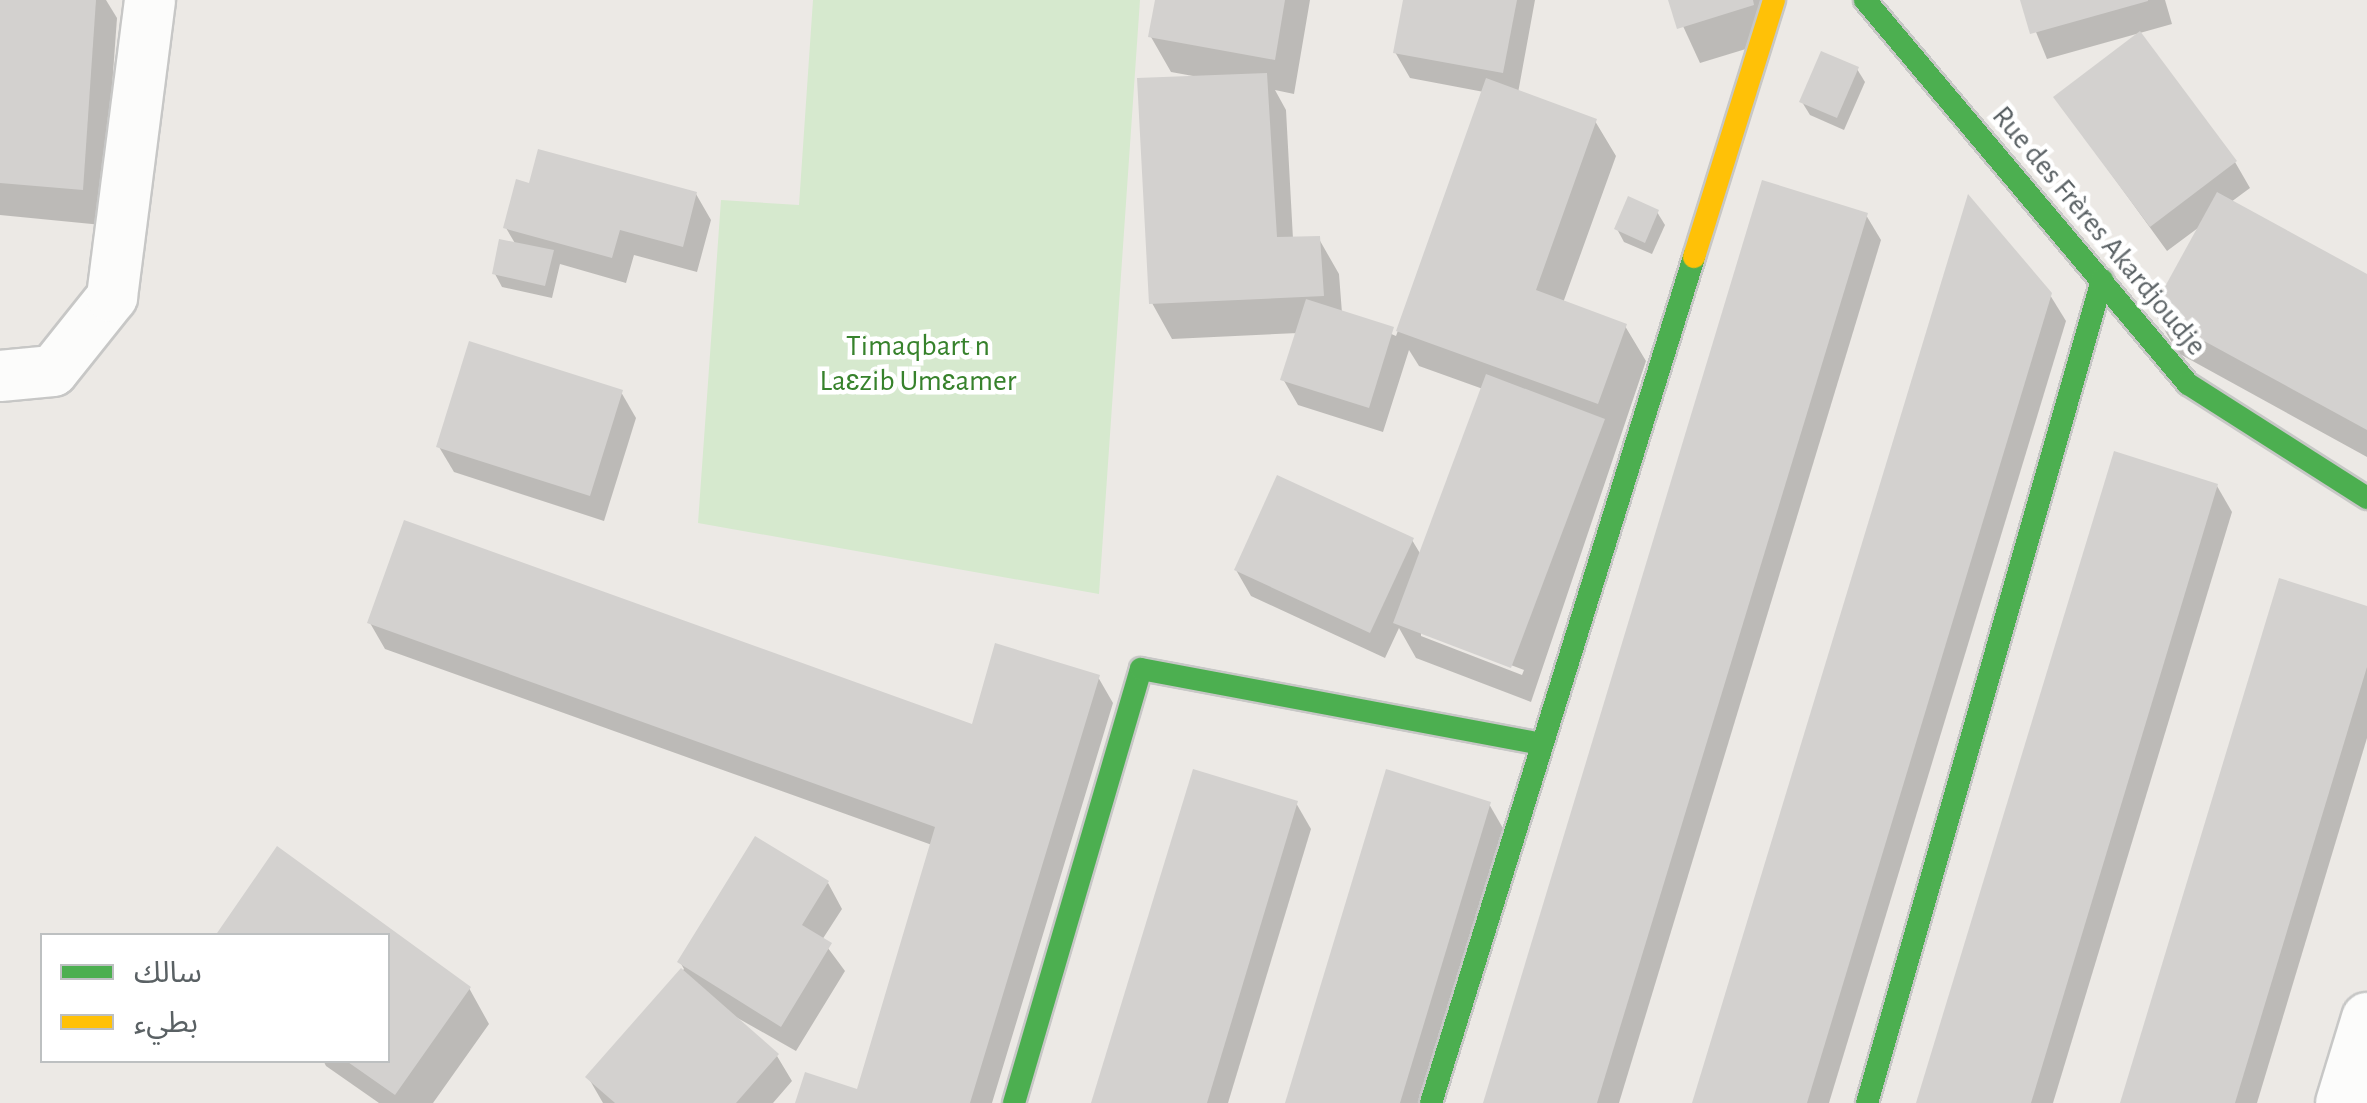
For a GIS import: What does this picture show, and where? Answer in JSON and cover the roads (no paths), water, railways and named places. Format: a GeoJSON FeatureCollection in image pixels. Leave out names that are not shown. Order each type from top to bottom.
{"type":"FeatureCollection","features":[{"type":"Feature","properties":{"kind":"street"},"geometry":{"type":"LineString","coordinates":[[0,376],[53,371],[112,296],[150,0]]}},
{"type":"Feature","properties":{"kind":"street"},"geometry":{"type":"LineString","coordinates":[[1431,1103],[1774,0]]}},
{"type":"Feature","properties":{"kind":"street","name":"Rue des Frères Akardjoudje"},"geometry":{"type":"LineString","coordinates":[[1865,0],[2188,384],[2367,498]]}},
{"type":"Feature","properties":{"kind":"street"},"geometry":{"type":"LineString","coordinates":[[1867,1103],[2102,280]]}},
{"type":"Feature","properties":{"kind":"street"},"geometry":{"type":"LineString","coordinates":[[1014,1103],[1141,669],[1541,744]]}},
{"type":"Feature","properties":{"kind":"street"},"geometry":{"type":"LineString","coordinates":[[2342,1103],[2367,1018]]}},
{"type":"Feature","properties":{"kind":"park label","name":"Timaqbart n Laɛzib Umɛamer"},"geometry":{"type":"Point","coordinates":[918,363]}}]}
